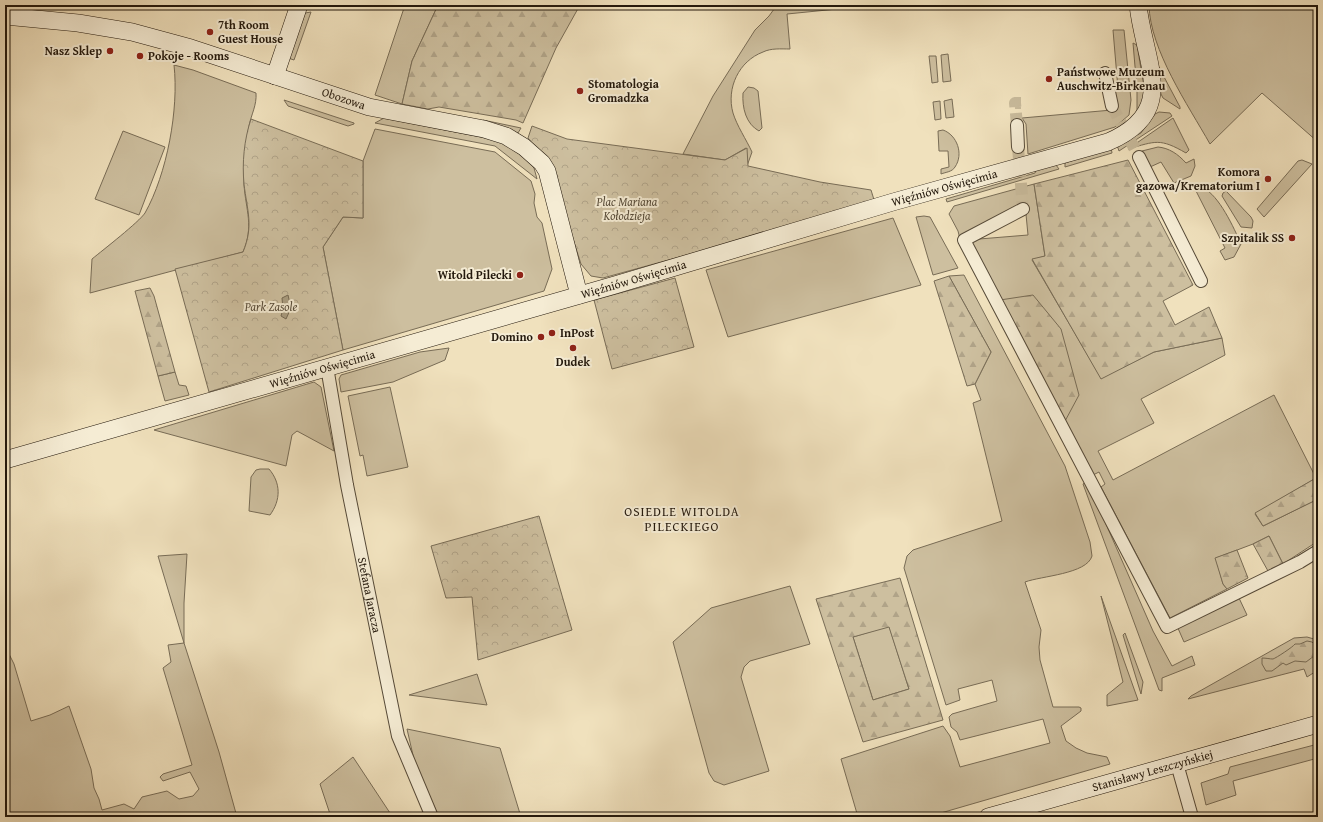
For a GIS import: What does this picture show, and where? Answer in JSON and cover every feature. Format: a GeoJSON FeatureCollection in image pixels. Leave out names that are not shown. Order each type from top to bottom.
{"type":"FeatureCollection","features":[{"type":"Feature","properties":{"kind":"street"},"geometry":{"type":"LineString","coordinates":[[275,76],[299,5]]}},
{"type":"Feature","properties":{"kind":"street","name":"Więźniów Oświęcimia"},"geometry":{"type":"LineString","coordinates":[[5,460],[579,295],[893,202],[1108,142],[1132,130],[1143,119],[1152,102],[1152,80],[1138,5]]}},
{"type":"Feature","properties":{"kind":"street","name":"Obozowa"},"geometry":{"type":"LineString","coordinates":[[5,16],[78,23],[132,32],[191,48],[369,107],[506,136],[524,147],[547,171],[579,295]]}},
{"type":"Feature","properties":{"kind":"street"},"geometry":{"type":"LineString","coordinates":[[1105,73],[1112,106]]}},
{"type":"Feature","properties":{"kind":"street"},"geometry":{"type":"LineString","coordinates":[[1017,125],[1018,147]]}},
{"type":"Feature","properties":{"kind":"street"},"geometry":{"type":"LineString","coordinates":[[1139,157],[1201,281]]}},
{"type":"Feature","properties":{"kind":"street"},"geometry":{"type":"LineString","coordinates":[[1023,209],[964,240],[1167,627],[1300,562],[1318,551]]}},
{"type":"Feature","properties":{"kind":"street","name":"Stefana Jaracza"},"geometry":{"type":"LineString","coordinates":[[327,367],[347,485],[398,736],[432,817]]}},
{"type":"Feature","properties":{"kind":"street","name":"Stanisławy Leszczyńskiej"},"geometry":{"type":"LineString","coordinates":[[988,817],[1318,724]]}},
{"type":"Feature","properties":{"kind":"street"},"geometry":{"type":"LineString","coordinates":[[1177,764],[1192,817]]}},
{"type":"Feature","properties":{"kind":"green space"},"geometry":{"type":"Polygon","coordinates":[[[405,5],[438,5],[412,61],[402,104],[375,95],[405,5]]]}},
{"type":"Feature","properties":{"kind":"green space"},"geometry":{"type":"Polygon","coordinates":[[[438,5],[580,5],[556,48],[523,123],[516,120],[439,107],[428,109],[402,104],[412,61],[438,5]]]}},
{"type":"Feature","properties":{"kind":"green space"},"geometry":{"type":"Polygon","coordinates":[[[777,5],[840,5],[837,9],[787,14],[790,49],[769,50],[755,56],[747,62],[736,76],[731,94],[731,104],[739,128],[752,152],[747,166],[746,148],[725,160],[683,154],[713,96],[755,30],[769,16],[777,5]]]}},
{"type":"Feature","properties":{"kind":"green space"},"geometry":{"type":"Polygon","coordinates":[[[1149,5],[1318,5],[1318,142],[1262,93],[1210,144],[1181,95],[1163,58],[1151,22],[1149,5]]]}},
{"type":"Feature","properties":{"kind":"green space"},"geometry":{"type":"Polygon","coordinates":[[[311,12],[294,60],[288,58],[305,13],[311,12]]]}},
{"type":"Feature","properties":{"kind":"green space"},"geometry":{"type":"Polygon","coordinates":[[[1113,30],[1124,30],[1131,100],[1129,115],[1115,127],[1028,154],[1026,124],[1022,118],[1112,110],[1110,90],[1118,89],[1113,30]]]}},
{"type":"Feature","properties":{"kind":"green space"},"geometry":{"type":"Polygon","coordinates":[[[1133,43],[1137,45],[1145,93],[1137,117],[1137,90],[1133,43]]]}},
{"type":"Feature","properties":{"kind":"green space"},"geometry":{"type":"Polygon","coordinates":[[[948,54],[951,81],[943,82],[941,55],[948,54]]]}},
{"type":"Feature","properties":{"kind":"green space"},"geometry":{"type":"Polygon","coordinates":[[[929,56],[936,56],[938,82],[932,83],[929,56]]]}},
{"type":"Feature","properties":{"kind":"green space"},"geometry":{"type":"Polygon","coordinates":[[[1154,58],[1180,107],[1180,109],[1163,98],[1154,58]]]}},
{"type":"Feature","properties":{"kind":"green space"},"geometry":{"type":"Polygon","coordinates":[[[174,65],[193,70],[256,93],[256,102],[250,122],[245,156],[244,185],[249,226],[243,252],[90,293],[92,259],[145,213],[160,180],[170,141],[173,121],[175,101],[174,65]]]}},
{"type":"Feature","properties":{"kind":"green space"},"geometry":{"type":"Polygon","coordinates":[[[748,87],[754,88],[758,91],[762,128],[759,131],[748,120],[744,110],[743,93],[748,87]]]}},
{"type":"Feature","properties":{"kind":"green space"},"geometry":{"type":"Polygon","coordinates":[[[952,99],[954,117],[946,118],[944,101],[952,99]]]}},
{"type":"Feature","properties":{"kind":"green space"},"geometry":{"type":"Polygon","coordinates":[[[284,100],[354,124],[348,126],[288,106],[284,100]]]}},
{"type":"Feature","properties":{"kind":"green space"},"geometry":{"type":"Polygon","coordinates":[[[940,101],[941,119],[935,120],[933,102],[940,101]]]}},
{"type":"Feature","properties":{"kind":"green space"},"geometry":{"type":"Polygon","coordinates":[[[1159,112],[1170,113],[1172,116],[1119,151],[1117,145],[1141,133],[1155,114],[1159,112]]]}},
{"type":"Feature","properties":{"kind":"green space"},"geometry":{"type":"Polygon","coordinates":[[[384,118],[501,141],[529,161],[534,168],[537,179],[495,146],[375,123],[384,118]]]}},
{"type":"Feature","properties":{"kind":"green space"},"geometry":{"type":"Polygon","coordinates":[[[1173,118],[1189,150],[1186,153],[1170,145],[1158,142],[1128,149],[1173,118]]]}},
{"type":"Feature","properties":{"kind":"green space","name":"Park Zasole"},"geometry":{"type":"Polygon","coordinates":[[[251,119],[363,161],[363,218],[343,217],[323,247],[343,350],[209,392],[175,269],[243,252],[248,234],[249,218],[244,184],[243,160],[245,143],[251,119]]]}},
{"type":"Feature","properties":{"kind":"green space"},"geometry":{"type":"Polygon","coordinates":[[[483,120],[521,128],[518,133],[516,133],[484,123],[483,120]]]}},
{"type":"Feature","properties":{"kind":"green space","name":"Plac Mariana Kołodzieja"},"geometry":{"type":"Polygon","coordinates":[[[532,126],[567,139],[725,160],[747,148],[748,166],[820,182],[871,190],[875,203],[603,278],[591,276],[581,264],[550,166],[528,138],[532,126]]]}},
{"type":"Feature","properties":{"kind":"green space"},"geometry":{"type":"Polygon","coordinates":[[[375,129],[495,152],[531,181],[535,194],[534,203],[537,217],[542,223],[552,269],[544,291],[343,350],[323,247],[343,217],[363,218],[363,161],[375,129]]]}},
{"type":"Feature","properties":{"kind":"green space"},"geometry":{"type":"Polygon","coordinates":[[[943,130],[948,132],[955,140],[958,146],[959,156],[958,162],[954,169],[941,174],[941,169],[949,167],[948,151],[939,151],[938,131],[943,130]]]}},
{"type":"Feature","properties":{"kind":"green space"},"geometry":{"type":"Polygon","coordinates":[[[123,131],[165,147],[139,215],[95,199],[123,131]]]}},
{"type":"Feature","properties":{"kind":"green space"},"geometry":{"type":"Polygon","coordinates":[[[1111,147],[1112,153],[1065,167],[1065,163],[1111,147]]]}},
{"type":"Feature","properties":{"kind":"green space"},"geometry":{"type":"Polygon","coordinates":[[[1158,147],[1173,152],[1186,163],[1194,159],[1195,166],[1191,176],[1174,183],[1161,162],[1150,167],[1142,151],[1158,147]]]}},
{"type":"Feature","properties":{"kind":"green space"},"geometry":{"type":"Polygon","coordinates":[[[1128,160],[1193,285],[1163,301],[1175,325],[1209,307],[1222,338],[1154,352],[1101,379],[1032,259],[1045,256],[1034,184],[1128,160]]]}},
{"type":"Feature","properties":{"kind":"green space"},"geometry":{"type":"Polygon","coordinates":[[[1302,160],[1312,164],[1264,217],[1257,209],[1298,161],[1302,160]]]}},
{"type":"Feature","properties":{"kind":"green space"},"geometry":{"type":"Polygon","coordinates":[[[1056,165],[1059,169],[947,202],[946,199],[1035,173],[1037,168],[1056,165]]]}},
{"type":"Feature","properties":{"kind":"green space"},"geometry":{"type":"Polygon","coordinates":[[[1034,184],[1045,256],[1032,260],[1101,378],[1154,352],[1222,338],[1225,355],[1141,399],[1154,423],[1098,451],[1113,480],[1274,395],[1316,478],[1255,514],[1263,526],[1318,499],[1318,541],[1283,564],[1269,536],[1253,544],[1216,558],[1223,584],[1227,589],[1170,618],[1101,487],[1105,484],[1099,472],[1091,476],[967,240],[1028,235],[1025,204],[960,239],[958,231],[949,214],[954,206],[1034,184]]]}},
{"type":"Feature","properties":{"kind":"green space"},"geometry":{"type":"Polygon","coordinates":[[[1203,188],[1215,197],[1238,237],[1241,244],[1234,257],[1225,260],[1220,251],[1225,248],[1195,189],[1203,188]]]}},
{"type":"Feature","properties":{"kind":"green space"},"geometry":{"type":"Polygon","coordinates":[[[1226,191],[1251,217],[1253,221],[1252,228],[1241,227],[1222,196],[1226,191]]]}},
{"type":"Feature","properties":{"kind":"green space"},"geometry":{"type":"Polygon","coordinates":[[[916,217],[930,217],[958,268],[933,275],[916,217]]]}},
{"type":"Feature","properties":{"kind":"green space"},"geometry":{"type":"Polygon","coordinates":[[[893,218],[921,285],[728,337],[706,270],[893,218]]]}},
{"type":"Feature","properties":{"kind":"green space"},"geometry":{"type":"Polygon","coordinates":[[[964,275],[1065,466],[1090,542],[1092,556],[1082,567],[1063,574],[1025,582],[1041,630],[1039,647],[1040,660],[1053,707],[1081,708],[1081,711],[1061,726],[1066,741],[1087,753],[1107,757],[1110,764],[927,817],[858,817],[841,759],[943,726],[950,736],[960,767],[1050,743],[1043,719],[960,740],[957,732],[951,727],[949,717],[952,714],[997,701],[992,680],[958,689],[960,700],[946,705],[904,568],[907,556],[913,550],[1002,521],[973,403],[981,400],[975,384],[991,352],[949,276],[964,275]]]}},
{"type":"Feature","properties":{"kind":"green space"},"geometry":{"type":"Polygon","coordinates":[[[949,276],[991,352],[975,384],[967,386],[934,281],[949,276]]]}},
{"type":"Feature","properties":{"kind":"green space"},"geometry":{"type":"Polygon","coordinates":[[[675,278],[694,347],[612,369],[594,300],[675,278]]]}},
{"type":"Feature","properties":{"kind":"green space"},"geometry":{"type":"Polygon","coordinates":[[[150,288],[154,296],[175,372],[158,376],[135,291],[150,288]]]}},
{"type":"Feature","properties":{"kind":"green space"},"geometry":{"type":"Polygon","coordinates":[[[1033,295],[1061,329],[1079,395],[1064,423],[1000,300],[1033,295]]]}},
{"type":"Feature","properties":{"kind":"green space"},"geometry":{"type":"Polygon","coordinates":[[[449,348],[445,360],[393,382],[341,392],[339,379],[341,375],[420,352],[449,348]]]}},
{"type":"Feature","properties":{"kind":"green space"},"geometry":{"type":"Polygon","coordinates":[[[175,372],[179,385],[186,386],[189,395],[165,401],[158,376],[175,372]]]}},
{"type":"Feature","properties":{"kind":"green space"},"geometry":{"type":"Polygon","coordinates":[[[314,382],[321,387],[334,451],[297,431],[292,435],[286,466],[154,430],[314,382]]]}},
{"type":"Feature","properties":{"kind":"green space"},"geometry":{"type":"Polygon","coordinates":[[[390,387],[408,467],[367,476],[363,455],[360,456],[348,396],[390,387]]]}},
{"type":"Feature","properties":{"kind":"green space"},"geometry":{"type":"Polygon","coordinates":[[[269,469],[276,480],[278,498],[270,515],[249,511],[251,477],[256,470],[269,469]]]}},
{"type":"Feature","properties":{"kind":"green space"},"geometry":{"type":"Polygon","coordinates":[[[1316,478],[1318,483],[1318,499],[1263,526],[1255,513],[1316,478]]]}},
{"type":"Feature","properties":{"kind":"green space"},"geometry":{"type":"Polygon","coordinates":[[[1087,481],[1153,631],[1172,666],[1192,656],[1195,665],[1162,678],[1162,691],[1159,690],[1083,484],[1087,481]]]}},
{"type":"Feature","properties":{"kind":"green space"},"geometry":{"type":"Polygon","coordinates":[[[539,516],[572,630],[478,660],[472,597],[446,598],[431,546],[539,516]]]}},
{"type":"Feature","properties":{"kind":"green space"},"geometry":{"type":"Polygon","coordinates":[[[1269,536],[1283,564],[1268,571],[1253,544],[1269,536]]]}},
{"type":"Feature","properties":{"kind":"green space"},"geometry":{"type":"Polygon","coordinates":[[[1237,550],[1248,578],[1227,589],[1223,584],[1215,558],[1237,550]]]}},
{"type":"Feature","properties":{"kind":"green space"},"geometry":{"type":"Polygon","coordinates":[[[187,554],[184,603],[184,643],[158,556],[187,554]]]}},
{"type":"Feature","properties":{"kind":"green space"},"geometry":{"type":"Polygon","coordinates":[[[900,578],[943,720],[863,742],[816,599],[900,578]],[[889,627],[853,637],[873,700],[909,689],[889,627]]]}},
{"type":"Feature","properties":{"kind":"green space"},"geometry":{"type":"Polygon","coordinates":[[[790,586],[810,644],[750,661],[744,667],[741,677],[769,771],[724,785],[714,781],[709,773],[673,642],[711,608],[790,586]]]}},
{"type":"Feature","properties":{"kind":"green space"},"geometry":{"type":"Polygon","coordinates":[[[1101,596],[1138,700],[1107,706],[1107,695],[1123,682],[1101,596]]]}},
{"type":"Feature","properties":{"kind":"green space"},"geometry":{"type":"Polygon","coordinates":[[[1239,598],[1247,615],[1184,642],[1177,626],[1239,598]]]}},
{"type":"Feature","properties":{"kind":"green space"},"geometry":{"type":"Polygon","coordinates":[[[889,626],[909,689],[873,700],[853,637],[889,626]]]}},
{"type":"Feature","properties":{"kind":"green space"},"geometry":{"type":"Polygon","coordinates":[[[1125,633],[1143,682],[1141,694],[1123,635],[1125,633]]]}},
{"type":"Feature","properties":{"kind":"green space"},"geometry":{"type":"Polygon","coordinates":[[[1307,637],[1314,639],[1318,644],[1318,670],[1307,677],[1304,669],[1188,699],[1294,638],[1307,637]]]}},
{"type":"Feature","properties":{"kind":"green space"},"geometry":{"type":"Polygon","coordinates":[[[1307,641],[1312,642],[1318,648],[1318,653],[1306,662],[1295,661],[1286,665],[1283,663],[1272,671],[1266,671],[1262,664],[1262,658],[1273,659],[1295,644],[1300,644],[1307,641]]]}},
{"type":"Feature","properties":{"kind":"green space"},"geometry":{"type":"Polygon","coordinates":[[[184,643],[219,752],[237,817],[8,817],[5,810],[5,646],[14,664],[31,721],[50,715],[69,706],[91,769],[94,788],[102,810],[124,804],[134,809],[142,797],[167,791],[179,799],[193,796],[199,789],[190,772],[163,781],[160,777],[163,774],[192,765],[163,668],[171,662],[168,645],[184,643]]]}},
{"type":"Feature","properties":{"kind":"green space"},"geometry":{"type":"Polygon","coordinates":[[[477,674],[487,705],[409,695],[477,674]]]}},
{"type":"Feature","properties":{"kind":"green space"},"geometry":{"type":"Polygon","coordinates":[[[407,729],[500,748],[521,817],[439,817],[415,764],[407,729]]]}},
{"type":"Feature","properties":{"kind":"green space"},"geometry":{"type":"Polygon","coordinates":[[[1318,744],[1318,758],[1233,781],[1236,795],[1206,805],[1201,783],[1228,774],[1230,767],[1318,744]]]}},
{"type":"Feature","properties":{"kind":"green space"},"geometry":{"type":"Polygon","coordinates":[[[353,757],[392,816],[331,817],[320,784],[353,757]]]}},
{"type":"Feature","properties":{"kind":"water"},"geometry":{"type":"Polygon","coordinates":[[[288,295],[291,308],[286,319],[281,316],[283,309],[282,298],[288,295]]]}},
{"type":"Feature","properties":{"kind":"tunnel"},"geometry":{"type":"LineString","coordinates":[[1017,125],[1015,103],[1021,103]]}},
{"type":"Feature","properties":{"kind":"tunnel"},"geometry":{"type":"LineString","coordinates":[[1112,106],[1139,157]]}},
{"type":"Feature","properties":{"kind":"tunnel"},"geometry":{"type":"LineString","coordinates":[[1018,147],[1023,209]]}},
{"type":"Feature","properties":{"kind":"place","name":"7th Room Guest House"},"geometry":{"type":"Point","coordinates":[210,32]}},
{"type":"Feature","properties":{"kind":"place","name":"Nasz Sklep"},"geometry":{"type":"Point","coordinates":[110,51]}},
{"type":"Feature","properties":{"kind":"place","name":"Pokoje - Rooms"},"geometry":{"type":"Point","coordinates":[140,56]}},
{"type":"Feature","properties":{"kind":"place","name":"Państwowe Muzeum Auschwitz-Birkenau"},"geometry":{"type":"Point","coordinates":[1049,79]}},
{"type":"Feature","properties":{"kind":"place","name":"Stomatologia Gromadzka"},"geometry":{"type":"Point","coordinates":[580,91]}},
{"type":"Feature","properties":{"kind":"place","name":"Komora gazowa/Krematorium I"},"geometry":{"type":"Point","coordinates":[1268,179]}},
{"type":"Feature","properties":{"kind":"place","name":"Szpitalik SS"},"geometry":{"type":"Point","coordinates":[1292,238]}},
{"type":"Feature","properties":{"kind":"place","name":"Witold Pilecki"},"geometry":{"type":"Point","coordinates":[520,275]}},
{"type":"Feature","properties":{"kind":"place","name":"InPost"},"geometry":{"type":"Point","coordinates":[552,333]}},
{"type":"Feature","properties":{"kind":"place","name":"Domino"},"geometry":{"type":"Point","coordinates":[541,337]}},
{"type":"Feature","properties":{"kind":"place","name":"Dudek"},"geometry":{"type":"Point","coordinates":[573,348]}},
{"type":"Feature","properties":{"kind":"district","name":"OSIEDLE WITOLDA PILECKIEGO"},"geometry":{"type":"Point","coordinates":[682,518]}}]}
